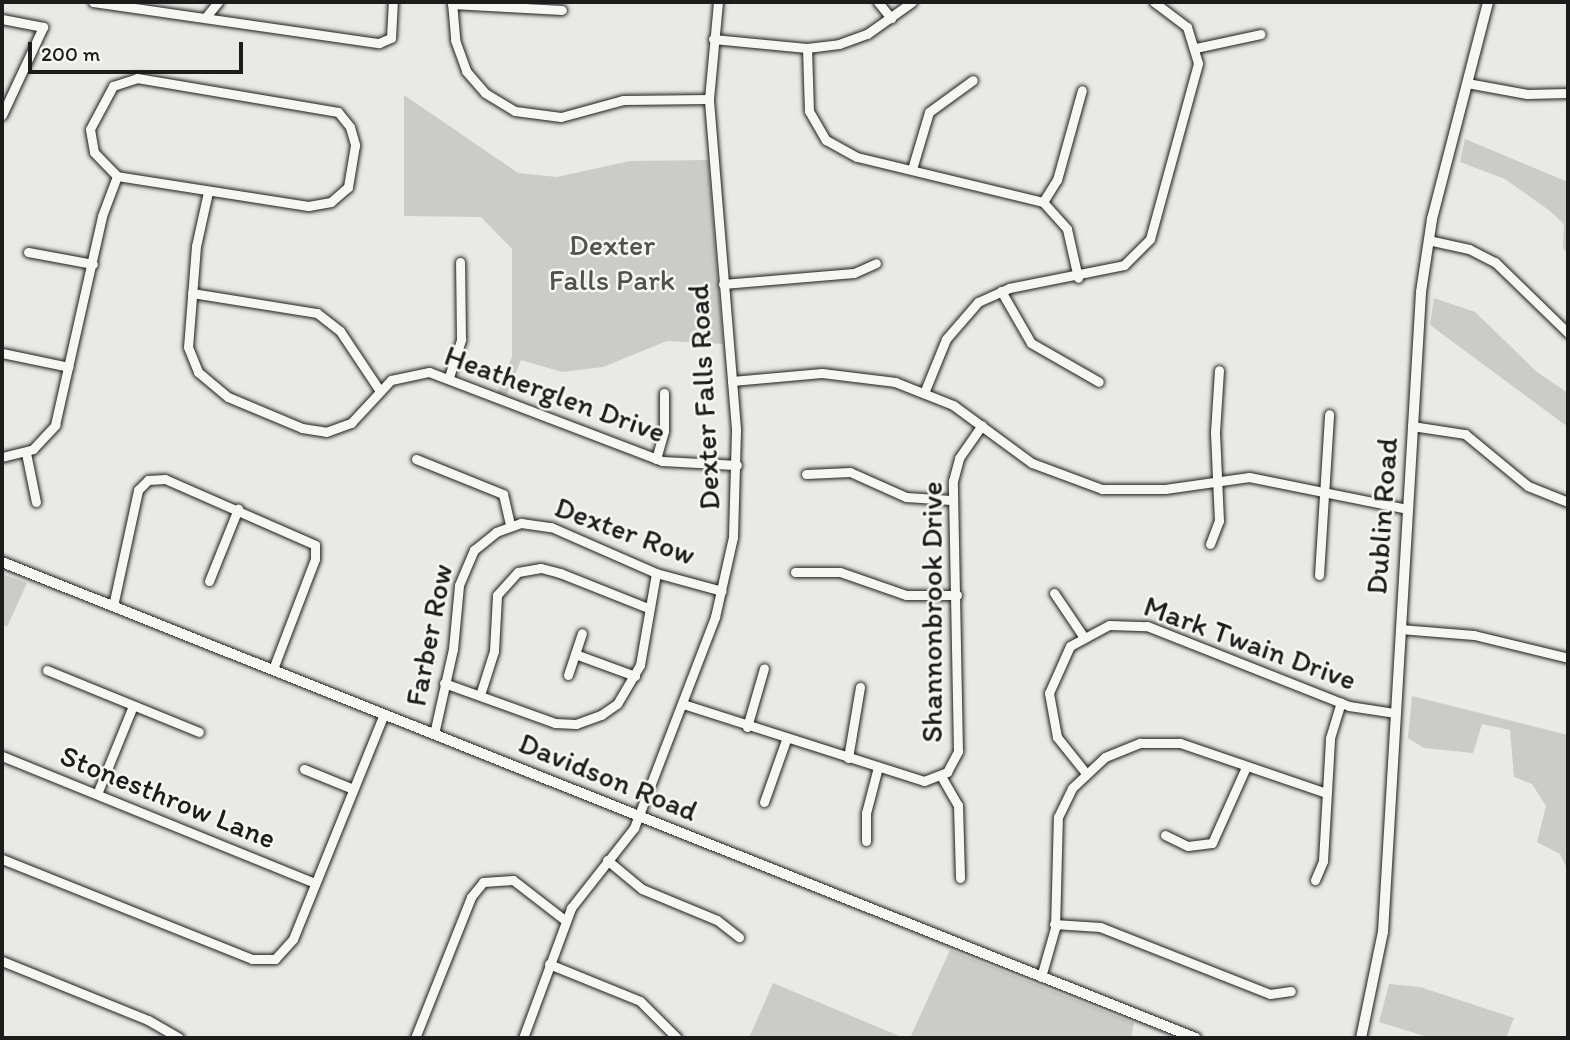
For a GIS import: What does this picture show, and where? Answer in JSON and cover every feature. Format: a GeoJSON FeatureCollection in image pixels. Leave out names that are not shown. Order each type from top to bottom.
{"type":"FeatureCollection","features":[{"type":"Feature","properties":{"kind":"main road","name":"Dublin Road"},"geometry":{"type":"LineString","coordinates":[[1361,1038],[1382,932],[1412,426],[1428,240],[1488,2]]}},
{"type":"Feature","properties":{"kind":"main road","name":"Davidson Road"},"geometry":{"type":"LineString","coordinates":[[2,562],[1196,1038]]}},
{"type":"Feature","properties":{"kind":"street"},"geometry":{"type":"LineString","coordinates":[[93,2],[132,5],[379,43],[393,31],[393,2]]}},
{"type":"Feature","properties":{"kind":"street"},"geometry":{"type":"LineString","coordinates":[[205,18],[218,2]]}},
{"type":"Feature","properties":{"kind":"street","name":"Dexter Falls Road"},"geometry":{"type":"LineString","coordinates":[[523,1038],[566,921],[638,816],[722,591],[737,465],[709,99],[718,2]]}},
{"type":"Feature","properties":{"kind":"street"},"geometry":{"type":"LineString","coordinates":[[878,2],[891,18]]}},
{"type":"Feature","properties":{"kind":"street"},"geometry":{"type":"LineString","coordinates":[[713,39],[807,48],[853,40],[912,2]]}},
{"type":"Feature","properties":{"kind":"street"},"geometry":{"type":"LineString","coordinates":[[924,393],[961,318],[1001,291],[1078,278],[1129,262],[1153,233],[1197,72],[1196,48],[1182,20],[1154,2]]}},
{"type":"Feature","properties":{"kind":"street"},"geometry":{"type":"LineString","coordinates":[[562,10],[452,3],[455,40],[467,71],[485,93],[515,111],[561,117],[623,100],[709,99]]}},
{"type":"Feature","properties":{"kind":"street"},"geometry":{"type":"LineString","coordinates":[[2,19],[43,27],[2,114]]}},
{"type":"Feature","properties":{"kind":"street"},"geometry":{"type":"LineString","coordinates":[[1196,48],[1261,34]]}},
{"type":"Feature","properties":{"kind":"street"},"geometry":{"type":"LineString","coordinates":[[807,48],[807,97],[821,134],[849,155],[1043,202],[1067,229],[1078,278]]}},
{"type":"Feature","properties":{"kind":"street"},"geometry":{"type":"LineString","coordinates":[[137,78],[320,105],[345,119],[354,143],[353,176],[331,202],[308,206],[117,176],[100,163],[91,146],[93,117],[113,86],[137,78]]}},
{"type":"Feature","properties":{"kind":"street"},"geometry":{"type":"LineString","coordinates":[[912,169],[929,112],[973,80]]}},
{"type":"Feature","properties":{"kind":"street"},"geometry":{"type":"LineString","coordinates":[[1467,83],[1527,94],[1568,93]]}},
{"type":"Feature","properties":{"kind":"street"},"geometry":{"type":"LineString","coordinates":[[1043,202],[1058,180],[1082,90]]}},
{"type":"Feature","properties":{"kind":"street"},"geometry":{"type":"LineString","coordinates":[[2,457],[26,453],[55,425],[117,176]]}},
{"type":"Feature","properties":{"kind":"street"},"geometry":{"type":"LineString","coordinates":[[208,192],[192,293],[317,313],[340,331],[378,388]]}},
{"type":"Feature","properties":{"kind":"street"},"geometry":{"type":"LineString","coordinates":[[1428,240],[1469,249],[1495,262],[1568,333]]}},
{"type":"Feature","properties":{"kind":"street"},"geometry":{"type":"LineString","coordinates":[[27,252],[93,264]]}},
{"type":"Feature","properties":{"kind":"street"},"geometry":{"type":"LineString","coordinates":[[449,377],[461,339],[460,262]]}},
{"type":"Feature","properties":{"kind":"street"},"geometry":{"type":"LineString","coordinates":[[723,284],[854,273],[876,262]]}},
{"type":"Feature","properties":{"kind":"street"},"geometry":{"type":"LineString","coordinates":[[1001,291],[1031,343],[1099,382]]}},
{"type":"Feature","properties":{"kind":"street","name":"Heatherglen Drive"},"geometry":{"type":"LineString","coordinates":[[192,293],[192,361],[217,392],[314,432],[345,427],[378,388],[414,371],[449,377],[656,459],[737,465]]}},
{"type":"Feature","properties":{"kind":"street"},"geometry":{"type":"LineString","coordinates":[[2,353],[69,367]]}},
{"type":"Feature","properties":{"kind":"street"},"geometry":{"type":"LineString","coordinates":[[1210,544],[1219,521],[1219,478],[1214,432],[1219,370]]}},
{"type":"Feature","properties":{"kind":"street"},"geometry":{"type":"LineString","coordinates":[[732,381],[846,374],[924,393],[982,425],[1032,463],[1102,489],[1165,489],[1219,478],[1249,477],[1407,509]]}},
{"type":"Feature","properties":{"kind":"street"},"geometry":{"type":"LineString","coordinates":[[656,459],[664,431],[664,393]]}},
{"type":"Feature","properties":{"kind":"street"},"geometry":{"type":"LineString","coordinates":[[1320,575],[1329,414]]}},
{"type":"Feature","properties":{"kind":"street","name":"Shannonbrook Drive"},"geometry":{"type":"LineString","coordinates":[[878,767],[918,779],[942,776],[958,751],[957,595],[951,499],[959,458],[982,425]]}},
{"type":"Feature","properties":{"kind":"street"},"geometry":{"type":"LineString","coordinates":[[1412,426],[1465,434],[1528,486],[1568,502]]}},
{"type":"Feature","properties":{"kind":"street"},"geometry":{"type":"LineString","coordinates":[[26,453],[36,502]]}},
{"type":"Feature","properties":{"kind":"street"},"geometry":{"type":"LineString","coordinates":[[416,459],[503,494],[510,525]]}},
{"type":"Feature","properties":{"kind":"street"},"geometry":{"type":"LineString","coordinates":[[806,474],[859,474],[906,497],[951,499]]}},
{"type":"Feature","properties":{"kind":"street"},"geometry":{"type":"LineString","coordinates":[[113,606],[142,484],[158,477],[307,537],[317,549],[273,669]]}},
{"type":"Feature","properties":{"kind":"street"},"geometry":{"type":"LineString","coordinates":[[209,582],[238,509]]}},
{"type":"Feature","properties":{"kind":"street","name":"Dexter Row"},"geometry":{"type":"LineString","coordinates":[[510,525],[558,529],[656,573],[722,591]]}},
{"type":"Feature","properties":{"kind":"street","name":"Farber Row"},"geometry":{"type":"LineString","coordinates":[[434,734],[467,563],[484,540],[510,525]]}},
{"type":"Feature","properties":{"kind":"street"},"geometry":{"type":"LineString","coordinates":[[480,695],[494,651],[498,594],[518,572],[541,568],[560,573],[648,608]]}},
{"type":"Feature","properties":{"kind":"street"},"geometry":{"type":"LineString","coordinates":[[795,572],[840,572],[906,595],[957,595]]}},
{"type":"Feature","properties":{"kind":"street"},"geometry":{"type":"LineString","coordinates":[[444,683],[542,720],[576,724],[617,704],[635,676],[656,573]]}},
{"type":"Feature","properties":{"kind":"street"},"geometry":{"type":"LineString","coordinates":[[1054,593],[1083,636]]}},
{"type":"Feature","properties":{"kind":"street","name":"Mark Twain Drive"},"geometry":{"type":"LineString","coordinates":[[1085,772],[1057,737],[1048,703],[1059,661],[1083,636],[1109,625],[1147,626],[1341,703],[1395,712]]}},
{"type":"Feature","properties":{"kind":"street"},"geometry":{"type":"LineString","coordinates":[[1400,629],[1474,635],[1568,658]]}},
{"type":"Feature","properties":{"kind":"street"},"geometry":{"type":"LineString","coordinates":[[568,675],[582,633]]}},
{"type":"Feature","properties":{"kind":"street"},"geometry":{"type":"LineString","coordinates":[[575,654],[635,676]]}},
{"type":"Feature","properties":{"kind":"street"},"geometry":{"type":"LineString","coordinates":[[747,727],[764,668]]}},
{"type":"Feature","properties":{"kind":"street"},"geometry":{"type":"LineString","coordinates":[[47,670],[198,732]]}},
{"type":"Feature","properties":{"kind":"street"},"geometry":{"type":"LineString","coordinates":[[848,758],[860,687]]}},
{"type":"Feature","properties":{"kind":"street"},"geometry":{"type":"LineString","coordinates":[[1315,880],[1323,861],[1330,738],[1341,703]]}},
{"type":"Feature","properties":{"kind":"street"},"geometry":{"type":"LineString","coordinates":[[682,704],[786,740],[878,767],[866,813],[866,841]]}},
{"type":"Feature","properties":{"kind":"street"},"geometry":{"type":"LineString","coordinates":[[97,794],[133,706]]}},
{"type":"Feature","properties":{"kind":"street"},"geometry":{"type":"LineString","coordinates":[[2,859],[252,959],[275,958],[289,947],[384,714]]}},
{"type":"Feature","properties":{"kind":"street"},"geometry":{"type":"LineString","coordinates":[[764,802],[786,740]]}},
{"type":"Feature","properties":{"kind":"street"},"geometry":{"type":"LineString","coordinates":[[1041,976],[1055,924],[1055,832],[1064,802],[1085,772],[1128,745],[1159,741],[1326,793]]}},
{"type":"Feature","properties":{"kind":"street","name":"Stonesthrow Lane"},"geometry":{"type":"LineString","coordinates":[[2,756],[316,883]]}},
{"type":"Feature","properties":{"kind":"street"},"geometry":{"type":"LineString","coordinates":[[1164,835],[1188,846],[1212,843],[1245,767]]}},
{"type":"Feature","properties":{"kind":"street"},"geometry":{"type":"LineString","coordinates":[[304,769],[353,789]]}},
{"type":"Feature","properties":{"kind":"street"},"geometry":{"type":"LineString","coordinates":[[942,776],[958,805],[960,878]]}},
{"type":"Feature","properties":{"kind":"street"},"geometry":{"type":"LineString","coordinates":[[607,860],[642,889],[717,920],[739,937]]}},
{"type":"Feature","properties":{"kind":"street"},"geometry":{"type":"LineString","coordinates":[[415,1038],[471,897],[483,882],[513,880],[566,921]]}},
{"type":"Feature","properties":{"kind":"street"},"geometry":{"type":"LineString","coordinates":[[1055,924],[1100,927],[1270,994],[1291,991]]}},
{"type":"Feature","properties":{"kind":"street"},"geometry":{"type":"LineString","coordinates":[[2,961],[148,1020],[179,1038]]}},
{"type":"Feature","properties":{"kind":"street"},"geometry":{"type":"LineString","coordinates":[[549,964],[640,1001],[677,1038]]}},
{"type":"Feature","properties":{"kind":"green space","name":"Dexter Falls Park"},"geometry":{"type":"Polygon","coordinates":[[[404,95],[518,173],[557,177],[630,161],[708,160],[723,344],[667,341],[603,367],[562,372],[521,360],[506,396],[497,393],[512,357],[512,249],[481,217],[404,216],[404,95]]]}},
{"type":"Feature","properties":{"kind":"green space"},"geometry":{"type":"Polygon","coordinates":[[[1465,139],[1568,182],[1568,254],[1563,248],[1564,224],[1550,211],[1505,179],[1460,162],[1465,139]]]}},
{"type":"Feature","properties":{"kind":"green space"},"geometry":{"type":"Polygon","coordinates":[[[1434,298],[1475,312],[1537,372],[1568,393],[1568,427],[1430,325],[1434,298]]]}},
{"type":"Feature","properties":{"kind":"green space"},"geometry":{"type":"Polygon","coordinates":[[[2,574],[27,583],[7,627],[2,624],[2,574]]]}},
{"type":"Feature","properties":{"kind":"green space"},"geometry":{"type":"Polygon","coordinates":[[[1412,696],[1568,735],[1568,871],[1560,854],[1537,842],[1546,806],[1532,784],[1514,777],[1510,730],[1482,724],[1473,753],[1424,748],[1408,738],[1412,696]]]}},
{"type":"Feature","properties":{"kind":"green space"},"geometry":{"type":"Polygon","coordinates":[[[950,950],[1134,1023],[1131,1038],[910,1038],[950,950]]]}},
{"type":"Feature","properties":{"kind":"green space"},"geometry":{"type":"Polygon","coordinates":[[[773,983],[904,1038],[749,1038],[773,983]]]}},
{"type":"Feature","properties":{"kind":"green space"},"geometry":{"type":"Polygon","coordinates":[[[1389,984],[1420,987],[1514,1018],[1506,1038],[1431,1038],[1379,1022],[1389,984]]]}}]}
